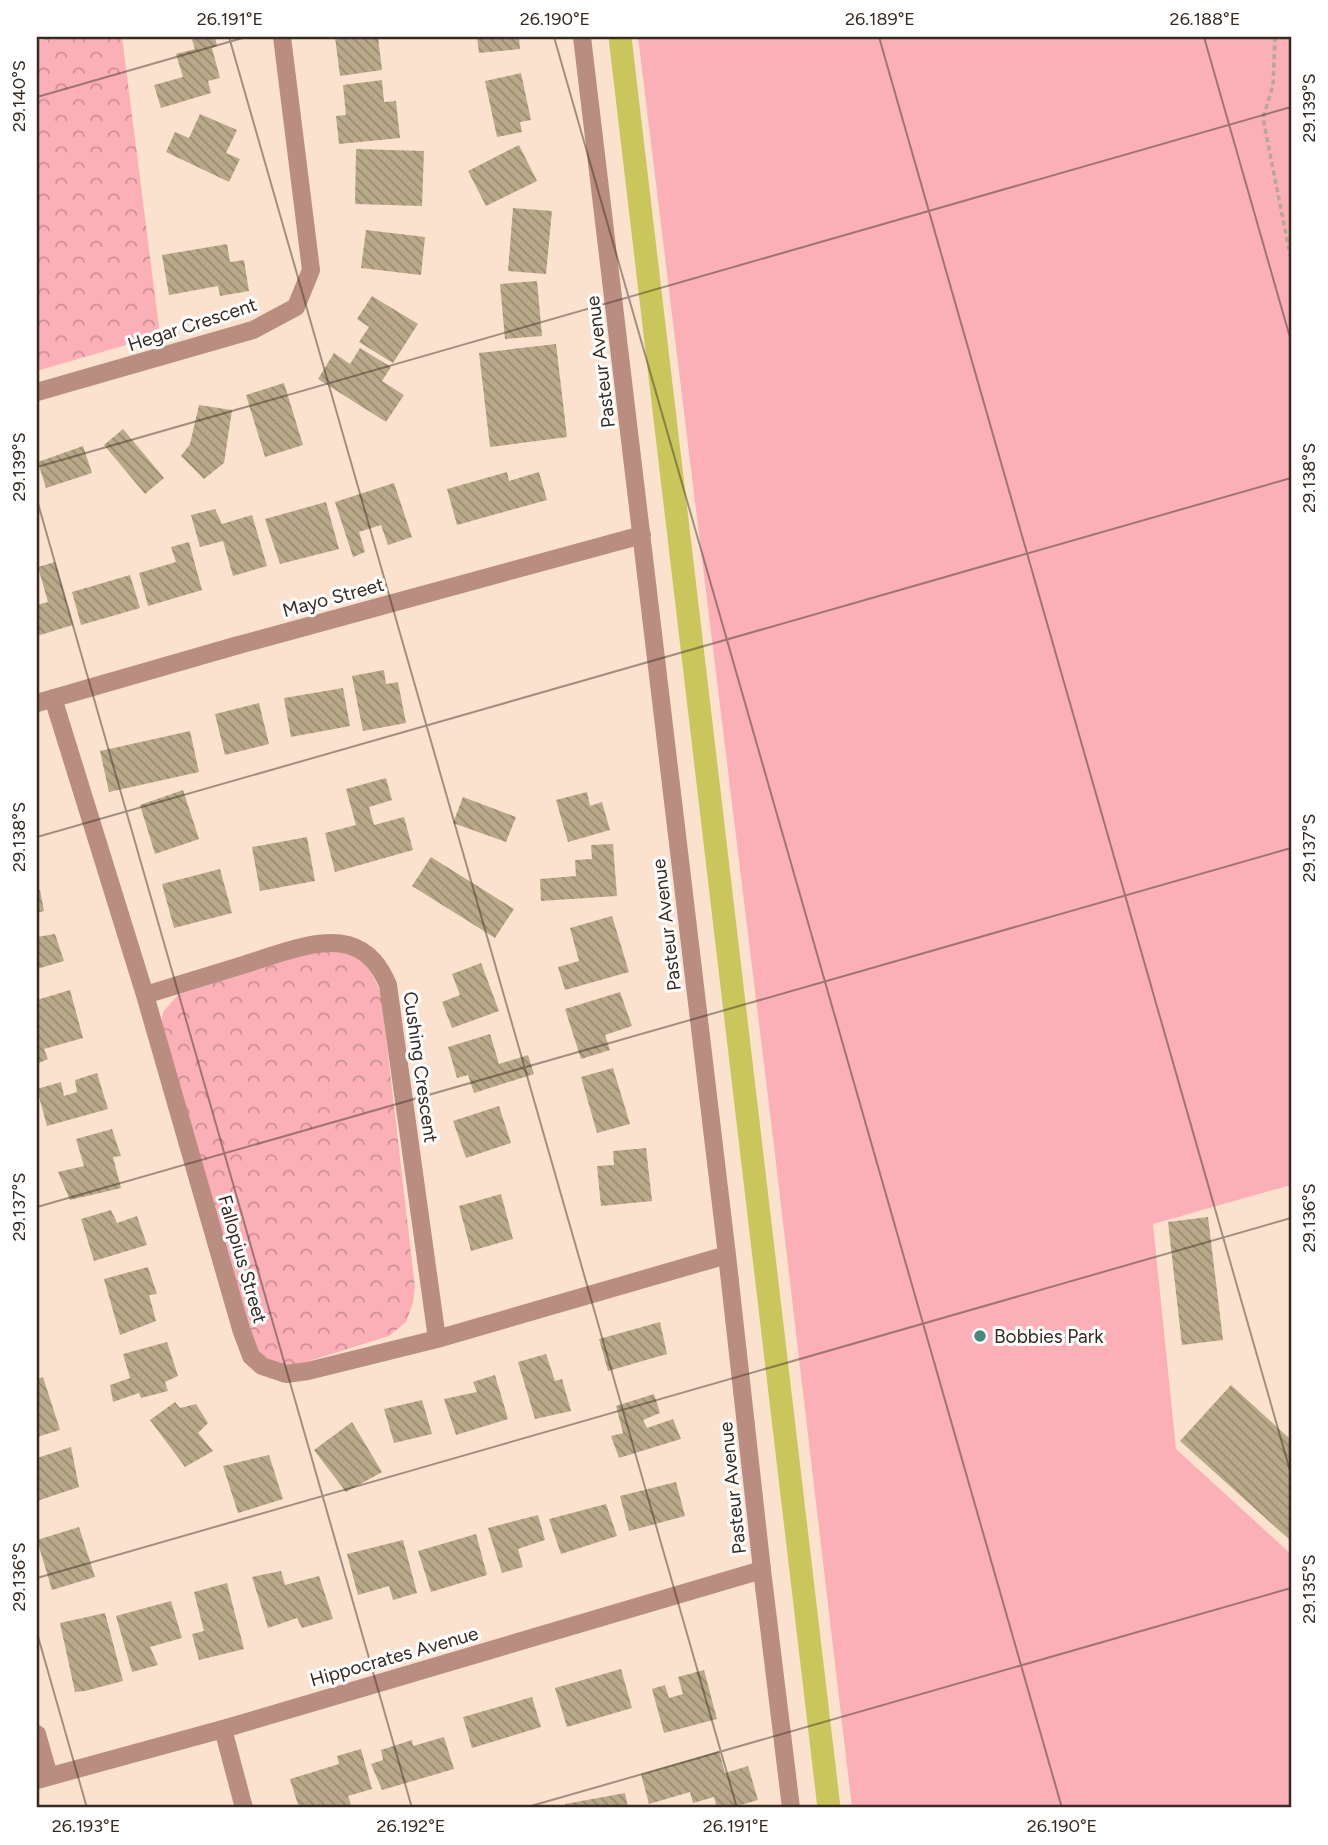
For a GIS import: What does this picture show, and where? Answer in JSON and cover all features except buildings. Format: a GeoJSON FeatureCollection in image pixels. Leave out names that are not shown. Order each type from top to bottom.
{"type":"FeatureCollection","features":[{"type":"Feature","properties":{"kind":"street","name":"Hegar Crescent"},"geometry":{"type":"LineString","coordinates":[[37,392],[253,330],[296,307],[311,270],[282,37]]}},
{"type":"Feature","properties":{"kind":"street","name":"Pasteur Avenue"},"geometry":{"type":"LineString","coordinates":[[582,37],[792,1808]]}},
{"type":"Feature","properties":{"kind":"street","name":"Mayo Street"},"geometry":{"type":"LineString","coordinates":[[45,701],[248,642],[642,535]]}},
{"type":"Feature","properties":{"kind":"street","name":"Fallopius Street"},"geometry":{"type":"LineString","coordinates":[[45,701],[145,995],[241,1329],[251,1356],[262,1366],[286,1374],[308,1371],[437,1339],[727,1255]]}},
{"type":"Feature","properties":{"kind":"street","name":"Cushing Crescent"},"geometry":{"type":"LineString","coordinates":[[145,995],[299,948],[330,943],[348,945],[365,952],[380,967],[388,985],[437,1339]]}},
{"type":"Feature","properties":{"kind":"street","name":"Hippocrates Avenue"},"geometry":{"type":"LineString","coordinates":[[43,1778],[762,1570]]}},
{"type":"Feature","properties":{"kind":"street"},"geometry":{"type":"LineString","coordinates":[[223,1728],[244,1808]]}},
{"type":"Feature","properties":{"kind":"street"},"geometry":{"type":"LineString","coordinates":[[37,1734],[43,1778]]}},
{"type":"Feature","properties":{"kind":"path"},"geometry":{"type":"LineString","coordinates":[[1275,37],[1273,85],[1264,118],[1291,260]]}},
{"type":"Feature","properties":{"kind":"green space"},"geometry":{"type":"Polygon","coordinates":[[[53,37],[122,37],[160,335],[37,371],[37,41],[53,37]]]}},
{"type":"Feature","properties":{"kind":"green space"},"geometry":{"type":"Polygon","coordinates":[[[638,37],[1291,37],[1291,1185],[1153,1224],[1176,1449],[1291,1554],[1291,1808],[852,1808],[638,37]]]}},
{"type":"Feature","properties":{"kind":"green space"},"geometry":{"type":"Polygon","coordinates":[[[332,950],[358,959],[364,964],[381,994],[415,1287],[406,1322],[389,1336],[290,1367],[270,1361],[257,1350],[250,1335],[160,1029],[163,1012],[179,994],[304,955],[332,950]]]}},
{"type":"Feature","properties":{"kind":"waterway"},"geometry":{"type":"LineString","coordinates":[[620,37],[829,1808]]}},
{"type":"Feature","properties":{"kind":"place","name":"Bobbies Park"},"geometry":{"type":"Point","coordinates":[980,1336]}}]}
